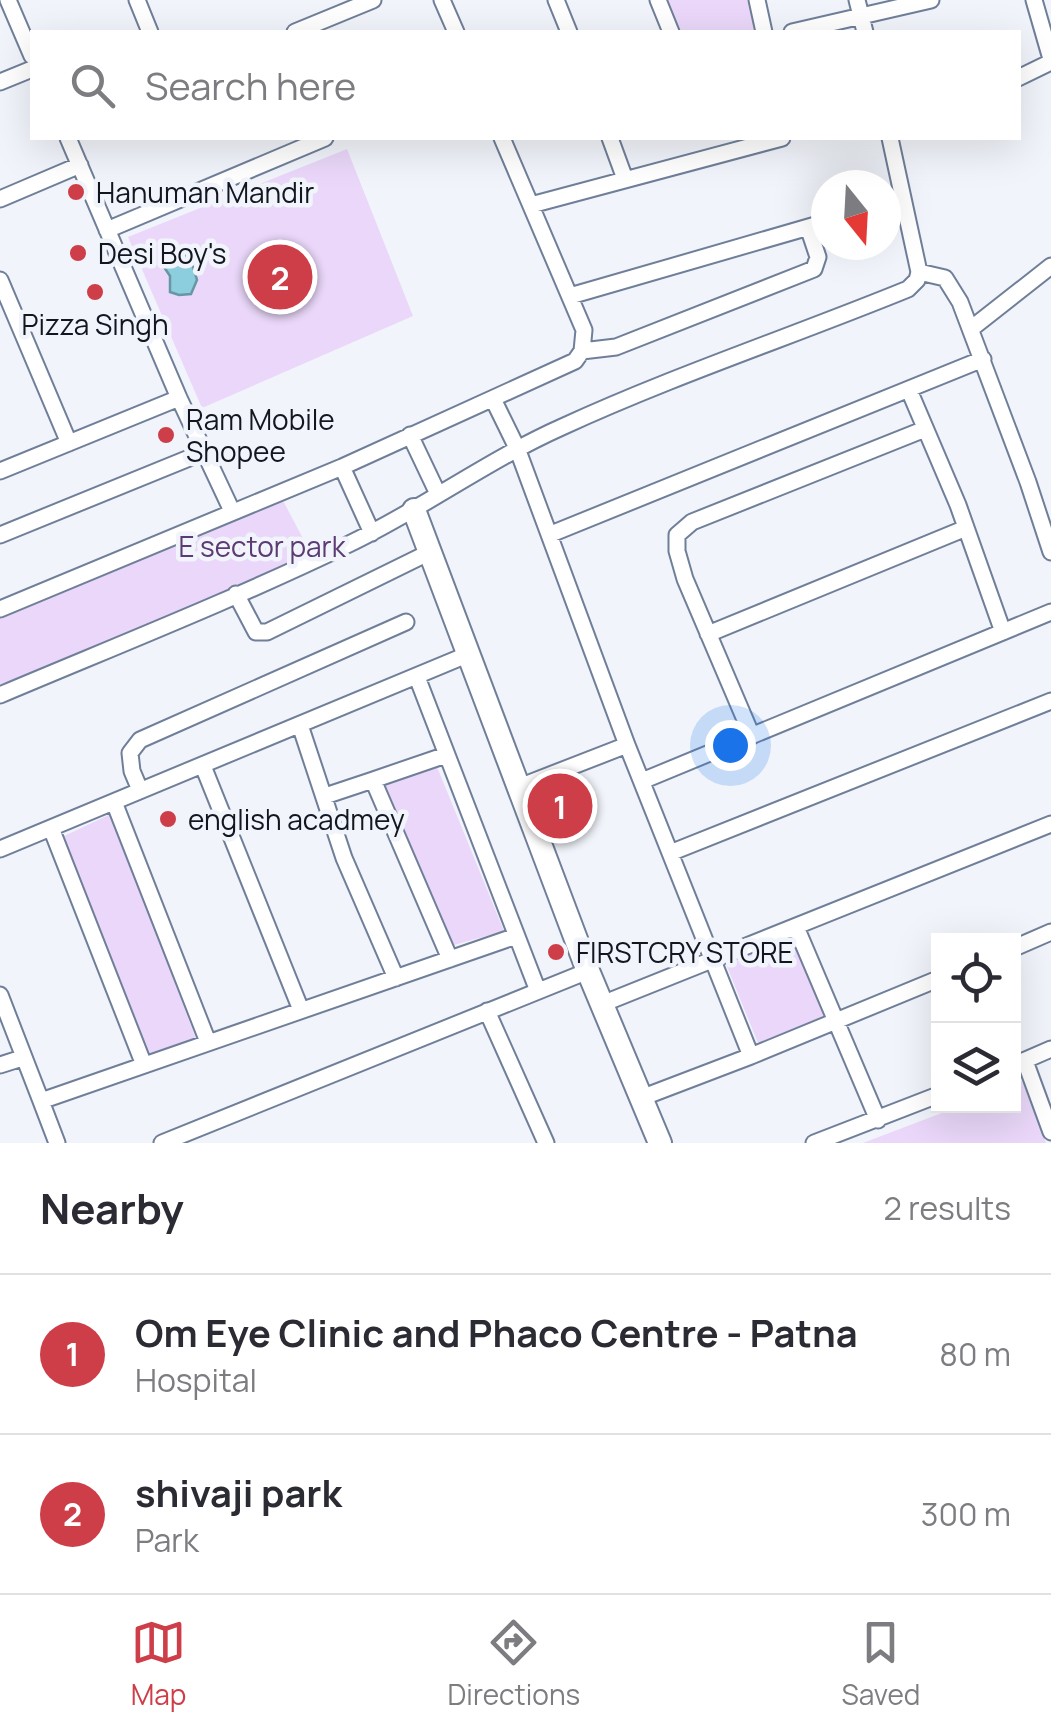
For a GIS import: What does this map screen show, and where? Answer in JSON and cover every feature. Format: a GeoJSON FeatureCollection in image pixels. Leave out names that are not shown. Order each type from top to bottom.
{"type":"FeatureCollection","features":[{"type":"Feature","properties":{"kind":"street"},"geometry":{"type":"LineString","coordinates":[[8,0],[30,51]]}},
{"type":"Feature","properties":{"kind":"street"},"geometry":{"type":"LineString","coordinates":[[137,0],[149,30]]}},
{"type":"Feature","properties":{"kind":"street"},"geometry":{"type":"LineString","coordinates":[[322,0],[330,18]]}},
{"type":"Feature","properties":{"kind":"street"},"geometry":{"type":"LineString","coordinates":[[299,30],[372,0]]}},
{"type":"Feature","properties":{"kind":"street"},"geometry":{"type":"LineString","coordinates":[[442,0],[455,30]]}},
{"type":"Feature","properties":{"kind":"street"},"geometry":{"type":"LineString","coordinates":[[556,0],[569,30]]}},
{"type":"Feature","properties":{"kind":"street"},"geometry":{"type":"LineString","coordinates":[[658,0],[670,30]]}},
{"type":"Feature","properties":{"kind":"street"},"geometry":{"type":"LineString","coordinates":[[757,0],[764,30]]}},
{"type":"Feature","properties":{"kind":"street"},"geometry":{"type":"LineString","coordinates":[[797,30],[859,7],[932,0]]}},
{"type":"Feature","properties":{"kind":"street"},"geometry":{"type":"LineString","coordinates":[[1021,76],[1051,61],[1034,0]]}},
{"type":"Feature","properties":{"kind":"street"},"geometry":{"type":"LineString","coordinates":[[0,82],[30,70]]}},
{"type":"Feature","properties":{"kind":"street"},"geometry":{"type":"LineString","coordinates":[[69,140],[178,398],[232,511]]}},
{"type":"Feature","properties":{"kind":"street"},"geometry":{"type":"LineString","coordinates":[[107,230],[320,140]]}},
{"type":"Feature","properties":{"kind":"street"},"geometry":{"type":"LineString","coordinates":[[0,609],[342,467],[565,368],[582,350],[584,330],[503,140]]}},
{"type":"Feature","properties":{"kind":"street"},"geometry":{"type":"LineString","coordinates":[[611,140],[625,179]]}},
{"type":"Feature","properties":{"kind":"street"},"geometry":{"type":"LineString","coordinates":[[531,205],[774,140]]}},
{"type":"Feature","properties":{"kind":"street"},"geometry":{"type":"LineString","coordinates":[[0,695],[372,532],[518,448],[718,362],[908,289],[918,280],[919,272],[890,140]]}},
{"type":"Feature","properties":{"kind":"street"},"geometry":{"type":"LineString","coordinates":[[0,199],[80,165]]}},
{"type":"Feature","properties":{"kind":"street"},"geometry":{"type":"LineString","coordinates":[[570,296],[811,226]]}},
{"type":"Feature","properties":{"kind":"street"},"geometry":{"type":"LineString","coordinates":[[582,350],[616,347],[814,269],[818,256],[808,227]]}},
{"type":"Feature","properties":{"kind":"street"},"geometry":{"type":"LineString","coordinates":[[972,328],[1051,266]]}},
{"type":"Feature","properties":{"kind":"street"},"geometry":{"type":"LineString","coordinates":[[919,272],[945,278],[954,288],[972,328],[1051,552]]}},
{"type":"Feature","properties":{"kind":"street"},"geometry":{"type":"LineString","coordinates":[[0,280],[69,443]]}},
{"type":"Feature","properties":{"kind":"street"},"geometry":{"type":"LineString","coordinates":[[551,534],[983,359]]}},
{"type":"Feature","properties":{"kind":"street"},"geometry":{"type":"LineString","coordinates":[[909,390],[966,528],[1003,632]]}},
{"type":"Feature","properties":{"kind":"street"},"geometry":{"type":"LineString","coordinates":[[0,471],[178,398]]}},
{"type":"Feature","properties":{"kind":"street"},"geometry":{"type":"LineString","coordinates":[[493,399],[518,448],[627,744],[751,1056]]}},
{"type":"Feature","properties":{"kind":"street"},"geometry":{"type":"LineString","coordinates":[[752,736],[677,552],[676,542],[682,528],[925,429]]}},
{"type":"Feature","properties":{"kind":"street"},"geometry":{"type":"LineString","coordinates":[[410,434],[438,494]]}},
{"type":"Feature","properties":{"kind":"street"},"geometry":{"type":"LineString","coordinates":[[0,535],[204,452]]}},
{"type":"Feature","properties":{"kind":"street"},"geometry":{"type":"LineString","coordinates":[[342,467],[372,532]]}},
{"type":"Feature","properties":{"kind":"street"},"geometry":{"type":"LineString","coordinates":[[414,510],[588,971],[660,1143]]}},
{"type":"Feature","properties":{"kind":"street"},"geometry":{"type":"LineString","coordinates":[[708,634],[966,528]]}},
{"type":"Feature","properties":{"kind":"street"},"geometry":{"type":"LineString","coordinates":[[236,594],[256,632],[267,632],[430,552]]}},
{"type":"Feature","properties":{"kind":"street"},"geometry":{"type":"LineString","coordinates":[[642,781],[1051,612]]}},
{"type":"Feature","properties":{"kind":"street"},"geometry":{"type":"LineString","coordinates":[[140,790],[130,753],[140,740],[406,622]]}},
{"type":"Feature","properties":{"kind":"street"},"geometry":{"type":"LineString","coordinates":[[0,848],[469,654]]}},
{"type":"Feature","properties":{"kind":"street"},"geometry":{"type":"LineString","coordinates":[[416,677],[538,991]]}},
{"type":"Feature","properties":{"kind":"street"},"geometry":{"type":"LineString","coordinates":[[670,854],[1051,701]]}},
{"type":"Feature","properties":{"kind":"street"},"geometry":{"type":"LineString","coordinates":[[300,725],[344,858],[396,978]]}},
{"type":"Feature","properties":{"kind":"street"},"geometry":{"type":"LineString","coordinates":[[519,787],[627,744]]}},
{"type":"Feature","properties":{"kind":"street"},"geometry":{"type":"LineString","coordinates":[[326,796],[446,756]]}},
{"type":"Feature","properties":{"kind":"street"},"geometry":{"type":"LineString","coordinates":[[203,766],[301,1010]]}},
{"type":"Feature","properties":{"kind":"street"},"geometry":{"type":"LineString","coordinates":[[373,780],[450,959]]}},
{"type":"Feature","properties":{"kind":"street"},"geometry":{"type":"LineString","coordinates":[[114,802],[208,1042]]}},
{"type":"Feature","properties":{"kind":"street"},"geometry":{"type":"LineString","coordinates":[[602,1004],[1051,824]]}},
{"type":"Feature","properties":{"kind":"street"},"geometry":{"type":"LineString","coordinates":[[52,828],[144,1065]]}},
{"type":"Feature","properties":{"kind":"street"},"geometry":{"type":"LineString","coordinates":[[796,927],[878,1120]]}},
{"type":"Feature","properties":{"kind":"street"},"geometry":{"type":"LineString","coordinates":[[1021,945],[1051,932]]}},
{"type":"Feature","properties":{"kind":"street"},"geometry":{"type":"LineString","coordinates":[[41,1102],[516,936]]}},
{"type":"Feature","properties":{"kind":"street"},"geometry":{"type":"LineString","coordinates":[[162,1143],[588,971]]}},
{"type":"Feature","properties":{"kind":"street"},"geometry":{"type":"LineString","coordinates":[[642,1098],[931,982]]}},
{"type":"Feature","properties":{"kind":"street"},"geometry":{"type":"LineString","coordinates":[[0,994],[57,1143]]}},
{"type":"Feature","properties":{"kind":"street"},"geometry":{"type":"LineString","coordinates":[[487,1011],[546,1143]]}},
{"type":"Feature","properties":{"kind":"street"},"geometry":{"type":"LineString","coordinates":[[1021,1062],[1051,1049]]}},
{"type":"Feature","properties":{"kind":"street"},"geometry":{"type":"LineString","coordinates":[[0,1065],[22,1058]]}},
{"type":"Feature","properties":{"kind":"street"},"geometry":{"type":"LineString","coordinates":[[1021,1067],[1051,1132]]}},
{"type":"Feature","properties":{"kind":"street"},"geometry":{"type":"LineString","coordinates":[[814,1143],[931,1098]]}},
{"type":"Feature","properties":{"kind":"green space"},"geometry":{"type":"Polygon","coordinates":[[[664,0],[747,0],[754,30],[676,30],[664,0]]]}},
{"type":"Feature","properties":{"kind":"green space"},"geometry":{"type":"Polygon","coordinates":[[[347,149],[413,316],[202,408],[128,237],[347,149]]]}},
{"type":"Feature","properties":{"kind":"green space","name":"E sector park"},"geometry":{"type":"Polygon","coordinates":[[[280,495],[317,565],[0,693],[0,617],[280,495]]]}},
{"type":"Feature","properties":{"kind":"green space"},"geometry":{"type":"Polygon","coordinates":[[[437,767],[504,931],[454,945],[381,785],[437,767]]]}},
{"type":"Feature","properties":{"kind":"green space"},"geometry":{"type":"Polygon","coordinates":[[[111,814],[196,1039],[147,1055],[62,837],[111,814]]]}},
{"type":"Feature","properties":{"kind":"green space"},"geometry":{"type":"Polygon","coordinates":[[[792,937],[824,1016],[758,1043],[726,964],[792,937]]]}},
{"type":"Feature","properties":{"kind":"green space"},"geometry":{"type":"Polygon","coordinates":[[[1021,1082],[1046,1143],[863,1143],[942,1113],[1021,1113],[1021,1082]]]}},
{"type":"Feature","properties":{"kind":"water"},"geometry":{"type":"Polygon","coordinates":[[[178,249],[190,257],[197,280],[191,294],[170,292],[170,276],[162,264],[164,257],[178,249]]]}},
{"type":"Feature","properties":{"kind":"place","name":"Hanuman Mandir"},"geometry":{"type":"Point","coordinates":[76,192]}},
{"type":"Feature","properties":{"kind":"place","name":"Desi Boy's"},"geometry":{"type":"Point","coordinates":[78,253]}},
{"type":"Feature","properties":{"kind":"place","name":"shivaji park"},"geometry":{"type":"Point","coordinates":[280,277]}},
{"type":"Feature","properties":{"kind":"place","name":"Pizza Singh"},"geometry":{"type":"Point","coordinates":[95,292]}},
{"type":"Feature","properties":{"kind":"place","name":"Ram Mobile Shopee"},"geometry":{"type":"Point","coordinates":[166,435]}},
{"type":"Feature","properties":{"kind":"place","name":"Om Eye Clinic and Phaco Centre - Patna"},"geometry":{"type":"Point","coordinates":[560,806]}},
{"type":"Feature","properties":{"kind":"place","name":"english acadmey"},"geometry":{"type":"Point","coordinates":[168,819]}},
{"type":"Feature","properties":{"kind":"place","name":"FIRSTCRY STORE"},"geometry":{"type":"Point","coordinates":[556,952]}}]}
